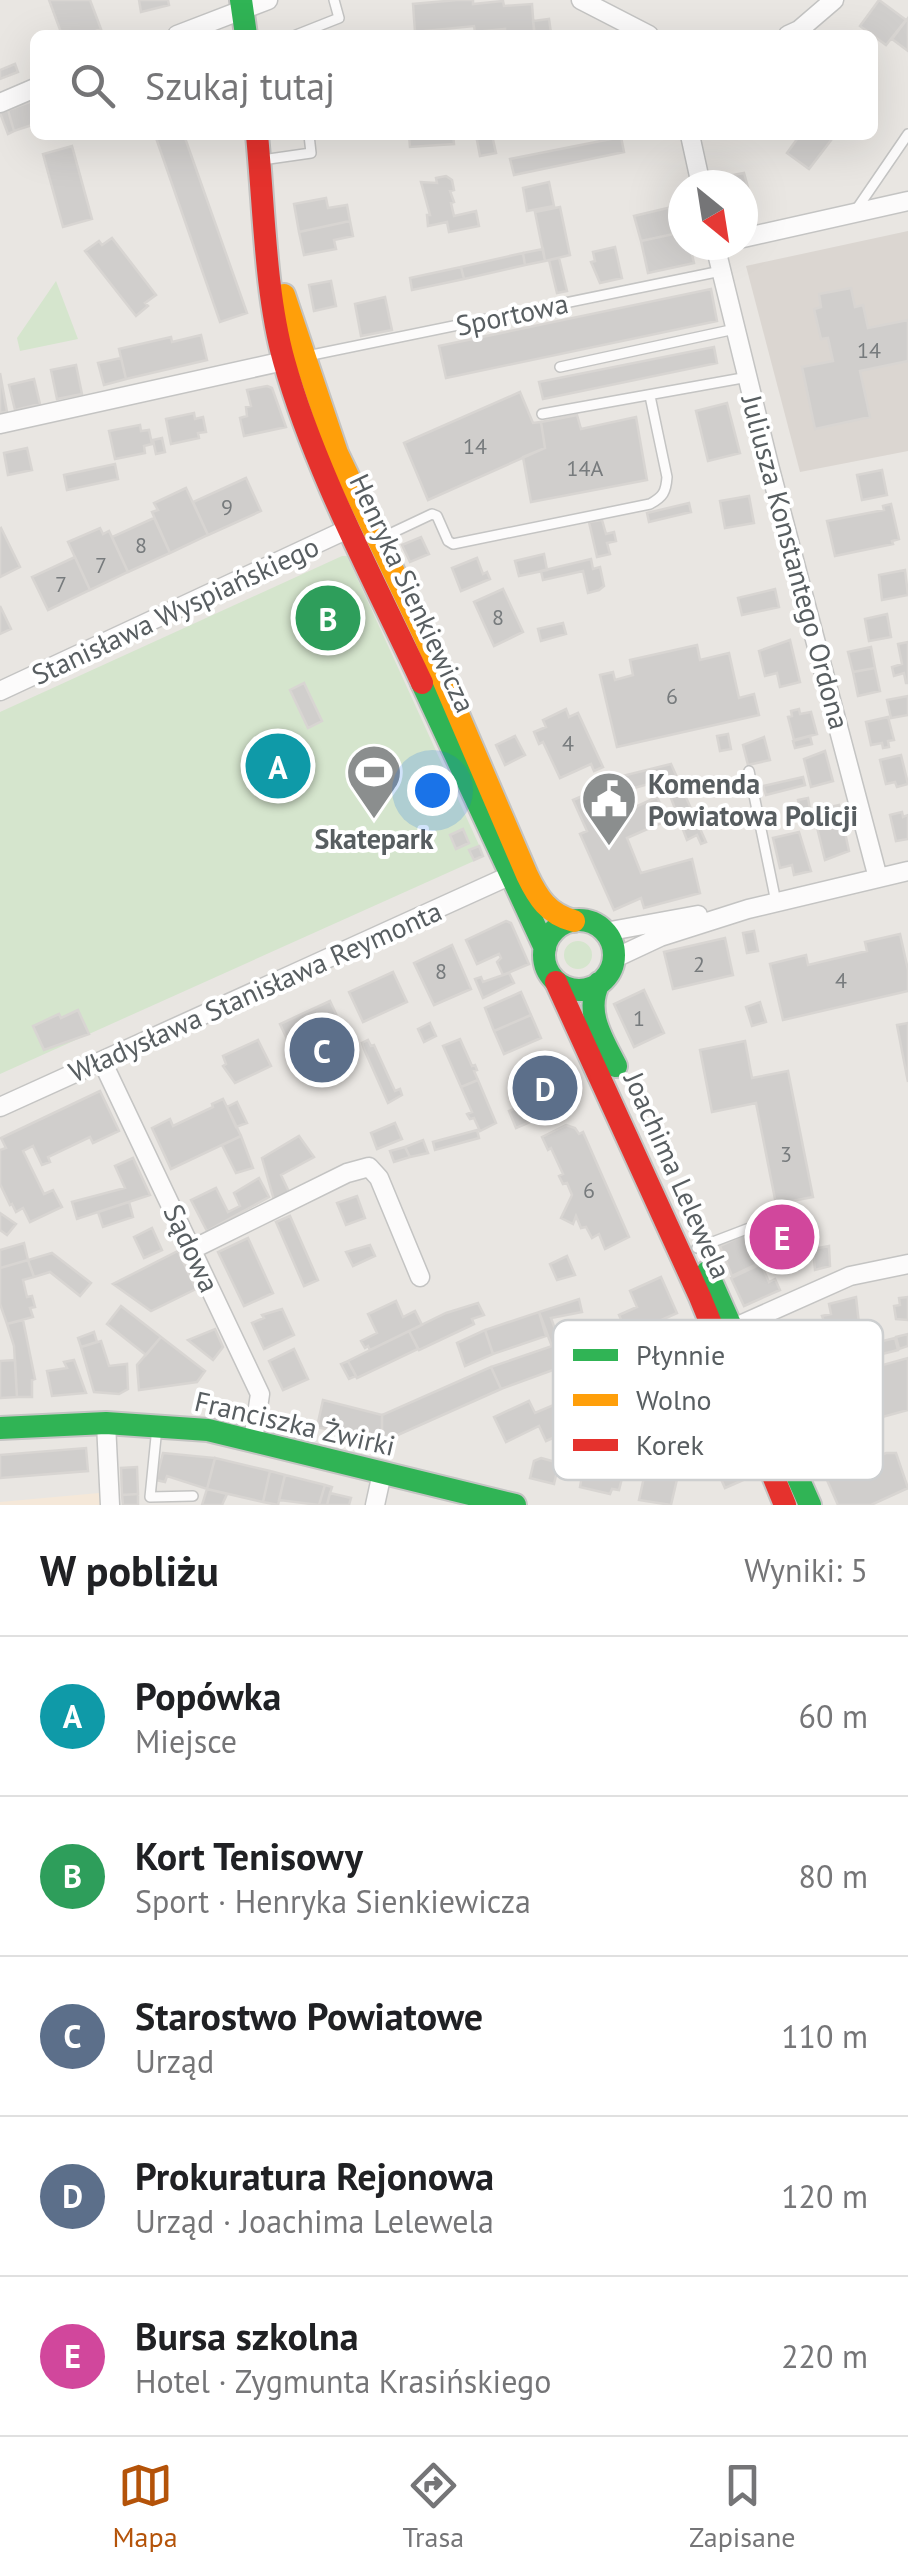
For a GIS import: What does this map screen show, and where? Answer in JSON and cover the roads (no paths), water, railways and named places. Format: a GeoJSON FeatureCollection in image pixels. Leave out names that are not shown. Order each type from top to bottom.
{"type":"FeatureCollection","features":[{"type":"Feature","properties":{"kind":"street"},"geometry":{"type":"LineString","coordinates":[[188,30],[242,5],[268,0]]}},
{"type":"Feature","properties":{"kind":"street"},"geometry":{"type":"LineString","coordinates":[[581,0],[639,30]]}},
{"type":"Feature","properties":{"kind":"street"},"geometry":{"type":"LineString","coordinates":[[799,30],[834,0]]}},
{"type":"Feature","properties":{"kind":"street"},"geometry":{"type":"LineString","coordinates":[[242,5],[245,30]]}},
{"type":"Feature","properties":{"kind":"street"},"geometry":{"type":"LineString","coordinates":[[0,102],[30,90]]}},
{"type":"Feature","properties":{"kind":"street","name":"Henryka Sienkiewicza"},"geometry":{"type":"LineString","coordinates":[[257,140],[270,249],[294,359],[350,528],[545,948]]}},
{"type":"Feature","properties":{"kind":"street"},"geometry":{"type":"LineString","coordinates":[[691,140],[698,170]]}},
{"type":"Feature","properties":{"kind":"street"},"geometry":{"type":"LineString","coordinates":[[758,235],[908,200]]}},
{"type":"Feature","properties":{"kind":"street","name":"Juliusza Konstantego Ordona"},"geometry":{"type":"LineString","coordinates":[[718,260],[878,878]]}},
{"type":"Feature","properties":{"kind":"street","name":"Henryka Sienkiewicza"},"geometry":{"type":"LineString","coordinates":[[294,359],[431,652],[536,892],[557,917],[574,921]]}},
{"type":"Feature","properties":{"kind":"street","name":"Sportowa"},"geometry":{"type":"LineString","coordinates":[[0,424],[294,359]]}},
{"type":"Feature","properties":{"kind":"street","name":"Stanisława Wyspiańskiego"},"geometry":{"type":"LineString","coordinates":[[0,691],[350,528]]}},
{"type":"Feature","properties":{"kind":"street"},"geometry":{"type":"LineString","coordinates":[[613,959],[660,936],[776,902],[908,871]]}},
{"type":"Feature","properties":{"kind":"street","name":"Władysława Stanisława Reymonta"},"geometry":{"type":"LineString","coordinates":[[0,1108],[512,880]]}},
{"type":"Feature","properties":{"kind":"street"},"geometry":{"type":"LineString","coordinates":[[605,932],[726,909],[748,910]]}},
{"type":"Feature","properties":{"kind":"street"},"geometry":{"type":"LineString","coordinates":[[574,921],[592,923],[605,932],[612,945],[613,959],[599,984],[578,990],[556,982],[545,965],[545,948],[552,934],[574,921]]}},
{"type":"Feature","properties":{"kind":"street","name":"Joachima Lelewela"},"geometry":{"type":"LineString","coordinates":[[556,982],[717,1320]]}},
{"type":"Feature","properties":{"kind":"street","name":"Joachima Lelewela"},"geometry":{"type":"LineString","coordinates":[[599,984],[594,992],[596,1020],[697,1248],[719,1320]]}},
{"type":"Feature","properties":{"kind":"street","name":"Sądowa"},"geometry":{"type":"LineString","coordinates":[[102,1061],[260,1394],[253,1441]]}},
{"type":"Feature","properties":{"kind":"street"},"geometry":{"type":"LineString","coordinates":[[193,1249],[348,1173],[369,1167],[379,1178],[420,1277]]}},
{"type":"Feature","properties":{"kind":"street"},"geometry":{"type":"LineString","coordinates":[[752,1320],[850,1276],[908,1264]]}},
{"type":"Feature","properties":{"kind":"street"},"geometry":{"type":"LineString","coordinates":[[106,1423],[110,1505]]}},
{"type":"Feature","properties":{"kind":"street","name":"Franciszka Żwirki"},"geometry":{"type":"LineString","coordinates":[[0,1428],[106,1423],[208,1430],[514,1505]]}},
{"type":"Feature","properties":{"kind":"street"},"geometry":{"type":"LineString","coordinates":[[375,1505],[382,1473]]}},
{"type":"Feature","properties":{"kind":"street","name":"Joachima Lelewela"},"geometry":{"type":"LineString","coordinates":[[777,1480],[786,1505]]}},
{"type":"Feature","properties":{"kind":"street","name":"Joachima Lelewela"},"geometry":{"type":"LineString","coordinates":[[797,1480],[810,1505]]}},
{"type":"Feature","properties":{"kind":"lane"},"geometry":{"type":"LineString","coordinates":[[309,30],[339,18],[334,0]]}},
{"type":"Feature","properties":{"kind":"lane"},"geometry":{"type":"LineString","coordinates":[[854,213],[908,134]]}},
{"type":"Feature","properties":{"kind":"lane"},"geometry":{"type":"LineString","coordinates":[[259,161],[312,152],[310,140]]}},
{"type":"Feature","properties":{"kind":"lane","name":"Sportowa"},"geometry":{"type":"LineString","coordinates":[[294,359],[721,271]]}},
{"type":"Feature","properties":{"kind":"lane"},"geometry":{"type":"LineString","coordinates":[[560,367],[735,328]]}},
{"type":"Feature","properties":{"kind":"lane"},"geometry":{"type":"LineString","coordinates":[[542,414],[748,378]]}},
{"type":"Feature","properties":{"kind":"lane"},"geometry":{"type":"LineString","coordinates":[[378,540],[432,514],[453,544],[660,499],[667,477],[650,396]]}},
{"type":"Feature","properties":{"kind":"lane"},"geometry":{"type":"LineString","coordinates":[[749,771],[776,902]]}},
{"type":"Feature","properties":{"kind":"lane"},"geometry":{"type":"LineString","coordinates":[[697,1248],[752,1227],[806,1217],[812,1242]]}},
{"type":"Feature","properties":{"kind":"lane"},"geometry":{"type":"LineString","coordinates":[[157,1424],[150,1497],[193,1496]]}},
{"type":"Feature","properties":{"kind":"place","name":"Kort Tenisowy"},"geometry":{"type":"Point","coordinates":[328,618]}},
{"type":"Feature","properties":{"kind":"place","name":"Popówka"},"geometry":{"type":"Point","coordinates":[278,766]}},
{"type":"Feature","properties":{"kind":"place","name":"Skatepark"},"geometry":{"type":"Point","coordinates":[374,821]}},
{"type":"Feature","properties":{"kind":"place","name":"Komenda Powiatowa Policji"},"geometry":{"type":"Point","coordinates":[609,848]}},
{"type":"Feature","properties":{"kind":"place","name":"Starostwo Powiatowe"},"geometry":{"type":"Point","coordinates":[322,1050]}},
{"type":"Feature","properties":{"kind":"place","name":"Prokuratura Rejonowa"},"geometry":{"type":"Point","coordinates":[545,1088]}},
{"type":"Feature","properties":{"kind":"place","name":"Bursa szkolna"},"geometry":{"type":"Point","coordinates":[782,1237]}}]}
